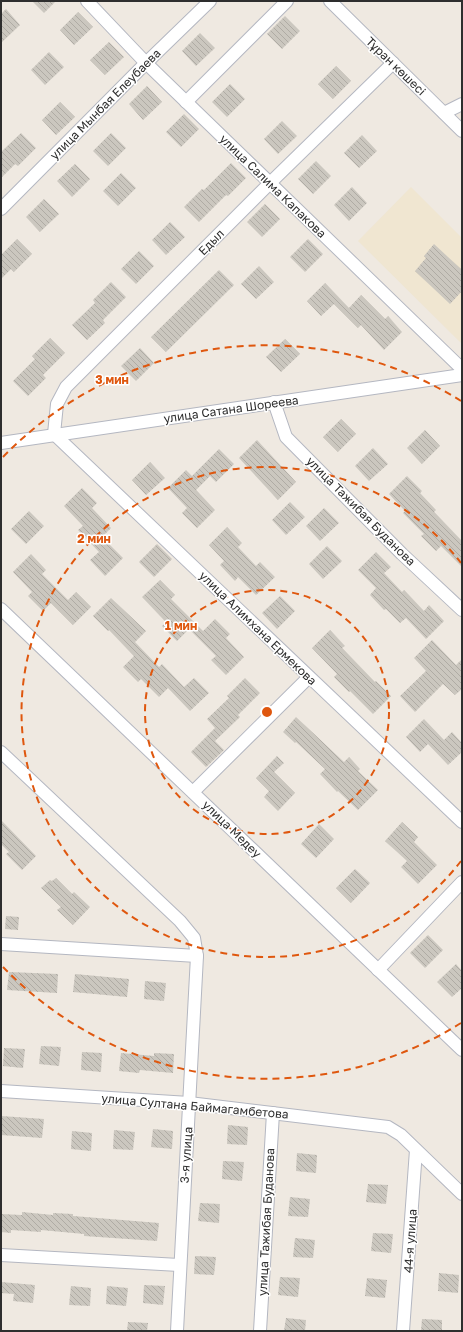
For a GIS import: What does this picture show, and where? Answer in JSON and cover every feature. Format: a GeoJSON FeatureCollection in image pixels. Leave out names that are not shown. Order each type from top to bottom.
{"type":"FeatureCollection","features":[{"type":"Feature","properties":{"kind":"street","name":"улица Салима Капакова"},"geometry":{"type":"LineString","coordinates":[[87,1],[146,63],[462,369]]}},
{"type":"Feature","properties":{"kind":"street","name":"улица Мынбая Елеубаева"},"geometry":{"type":"LineString","coordinates":[[1,209],[146,63],[210,1]]}},
{"type":"Feature","properties":{"kind":"street"},"geometry":{"type":"LineString","coordinates":[[186,102],[288,1]]}},
{"type":"Feature","properties":{"kind":"street","name":"Тұран көшесі"},"geometry":{"type":"LineString","coordinates":[[330,1],[462,131]]}},
{"type":"Feature","properties":{"kind":"street","name":"Едыл"},"geometry":{"type":"LineString","coordinates":[[54,434],[57,404],[66,387],[270,183],[393,63]]}},
{"type":"Feature","properties":{"kind":"street"},"geometry":{"type":"LineString","coordinates":[[444,113],[462,104]]}},
{"type":"Feature","properties":{"kind":"street","name":"улица Сатана Шореева"},"geometry":{"type":"LineString","coordinates":[[1,443],[462,375]]}},
{"type":"Feature","properties":{"kind":"street","name":"улица Тажибая Буданова"},"geometry":{"type":"LineString","coordinates":[[274,402],[286,437],[402,554],[462,610]]}},
{"type":"Feature","properties":{"kind":"street","name":"улица Алимхана Ермекова"},"geometry":{"type":"LineString","coordinates":[[54,434],[462,822]]}},
{"type":"Feature","properties":{"kind":"street","name":"улица Медеу"},"geometry":{"type":"LineString","coordinates":[[1,609],[462,1050]]}},
{"type":"Feature","properties":{"kind":"street"},"geometry":{"type":"LineString","coordinates":[[193,792],[310,677]]}},
{"type":"Feature","properties":{"kind":"street"},"geometry":{"type":"LineString","coordinates":[[1,752],[180,921],[194,938],[197,956],[1,944]]}},
{"type":"Feature","properties":{"kind":"street"},"geometry":{"type":"LineString","coordinates":[[378,970],[462,882]]}},
{"type":"Feature","properties":{"kind":"street","name":"3-я улица"},"geometry":{"type":"LineString","coordinates":[[176,1331],[197,956]]}},
{"type":"Feature","properties":{"kind":"street","name":"улица Султана Баймагамбетова"},"geometry":{"type":"LineString","coordinates":[[1,1090],[189,1103],[388,1127],[401,1135],[416,1150]]}},
{"type":"Feature","properties":{"kind":"street","name":"улица Тажибая Буданова"},"geometry":{"type":"LineString","coordinates":[[260,1331],[273,1113]]}},
{"type":"Feature","properties":{"kind":"street"},"geometry":{"type":"LineString","coordinates":[[416,1150],[462,1194]]}},
{"type":"Feature","properties":{"kind":"street","name":"44-я улица"},"geometry":{"type":"LineString","coordinates":[[403,1331],[416,1150]]}},
{"type":"Feature","properties":{"kind":"street"},"geometry":{"type":"LineString","coordinates":[[1,1255],[179,1266]]}},
{"type":"Feature","properties":{"kind":"shaded area"},"geometry":{"type":"Polygon","coordinates":[[[411,187],[462,238],[462,344],[358,241],[411,187]]]}},
{"type":"Feature","properties":{"kind":"building"},"geometry":{"type":"Polygon","coordinates":[[[32,1],[56,1],[44,13],[32,1]]]}},
{"type":"Feature","properties":{"kind":"building"},"geometry":{"type":"Polygon","coordinates":[[[6,9],[20,25],[1,43],[1,14],[6,9]]]}},
{"type":"Feature","properties":{"kind":"building"},"geometry":{"type":"Polygon","coordinates":[[[78,12],[93,27],[74,45],[60,30],[78,12]]]}},
{"type":"Feature","properties":{"kind":"building"},"geometry":{"type":"Polygon","coordinates":[[[285,16],[300,31],[282,49],[267,34],[285,16]]]}},
{"type":"Feature","properties":{"kind":"building"},"geometry":{"type":"Polygon","coordinates":[[[200,33],[215,48],[196,66],[182,51],[200,33]]]}},
{"type":"Feature","properties":{"kind":"building"},"geometry":{"type":"Polygon","coordinates":[[[109,42],[124,57],[105,75],[90,60],[109,42]]]}},
{"type":"Feature","properties":{"kind":"building"},"geometry":{"type":"Polygon","coordinates":[[[49,52],[64,67],[45,85],[31,70],[49,52]]]}},
{"type":"Feature","properties":{"kind":"building"},"geometry":{"type":"Polygon","coordinates":[[[336,66],[351,81],[333,99],[318,84],[336,66]]]}},
{"type":"Feature","properties":{"kind":"building"},"geometry":{"type":"Polygon","coordinates":[[[230,84],[245,99],[227,117],[212,102],[230,84]]]}},
{"type":"Feature","properties":{"kind":"building"},"geometry":{"type":"Polygon","coordinates":[[[147,86],[162,102],[143,120],[129,104],[147,86]]]}},
{"type":"Feature","properties":{"kind":"building"},"geometry":{"type":"Polygon","coordinates":[[[60,102],[75,117],[56,135],[42,120],[60,102]]]}},
{"type":"Feature","properties":{"kind":"building"},"geometry":{"type":"Polygon","coordinates":[[[184,114],[199,129],[181,147],[166,132],[184,114]]]}},
{"type":"Feature","properties":{"kind":"building"},"geometry":{"type":"Polygon","coordinates":[[[282,121],[297,136],[278,154],[264,139],[282,121]]]}},
{"type":"Feature","properties":{"kind":"building"},"geometry":{"type":"Polygon","coordinates":[[[21,133],[36,148],[18,166],[15,164],[1,178],[1,152],[21,133]]]}},
{"type":"Feature","properties":{"kind":"building"},"geometry":{"type":"Polygon","coordinates":[[[111,133],[126,148],[108,166],[93,151],[111,133]]]}},
{"type":"Feature","properties":{"kind":"building"},"geometry":{"type":"Polygon","coordinates":[[[362,135],[377,151],[359,168],[344,153],[362,135]]]}},
{"type":"Feature","properties":{"kind":"building"},"geometry":{"type":"Polygon","coordinates":[[[316,161],[331,176],[313,194],[298,179],[316,161]]]}},
{"type":"Feature","properties":{"kind":"building"},"geometry":{"type":"Polygon","coordinates":[[[231,163],[246,178],[228,196],[226,195],[199,222],[184,207],[202,189],[204,190],[231,163]]]}},
{"type":"Feature","properties":{"kind":"building"},"geometry":{"type":"Polygon","coordinates":[[[75,164],[90,179],[72,197],[57,181],[75,164]]]}},
{"type":"Feature","properties":{"kind":"building"},"geometry":{"type":"Polygon","coordinates":[[[121,173],[136,188],[118,206],[103,191],[121,173]]]}},
{"type":"Feature","properties":{"kind":"building"},"geometry":{"type":"Polygon","coordinates":[[[352,187],[367,203],[349,221],[334,205],[352,187]]]}},
{"type":"Feature","properties":{"kind":"building"},"geometry":{"type":"Polygon","coordinates":[[[44,199],[59,214],[40,232],[26,217],[44,199]]]}},
{"type":"Feature","properties":{"kind":"building"},"geometry":{"type":"Polygon","coordinates":[[[265,204],[280,219],[262,237],[247,222],[265,204]]]}},
{"type":"Feature","properties":{"kind":"building"},"geometry":{"type":"Polygon","coordinates":[[[170,222],[185,237],[166,255],[152,240],[170,222]]]}},
{"type":"Feature","properties":{"kind":"building"},"geometry":{"type":"Polygon","coordinates":[[[17,239],[32,254],[14,272],[11,269],[1,279],[1,255],[17,239]]]}},
{"type":"Feature","properties":{"kind":"building"},"geometry":{"type":"Polygon","coordinates":[[[308,239],[323,254],[305,272],[290,257],[308,239]]]}},
{"type":"Feature","properties":{"kind":"building"},"geometry":{"type":"Polygon","coordinates":[[[434,244],[462,270],[462,291],[450,304],[415,271],[426,258],[424,256],[434,244]]]}},
{"type":"Feature","properties":{"kind":"building"},"geometry":{"type":"Polygon","coordinates":[[[139,251],[154,266],[136,284],[121,269],[139,251]]]}},
{"type":"Feature","properties":{"kind":"building"},"geometry":{"type":"Polygon","coordinates":[[[259,266],[274,282],[256,299],[241,284],[259,266]]]}},
{"type":"Feature","properties":{"kind":"building"},"geometry":{"type":"Polygon","coordinates":[[[219,270],[234,285],[166,352],[151,337],[219,270]]]}},
{"type":"Feature","properties":{"kind":"building"},"geometry":{"type":"Polygon","coordinates":[[[111,282],[126,297],[103,320],[105,323],[87,340],[72,325],[95,303],[93,300],[111,282]]]}},
{"type":"Feature","properties":{"kind":"building"},"geometry":{"type":"Polygon","coordinates":[[[325,283],[349,308],[361,295],[385,319],[388,316],[402,332],[384,350],[361,325],[358,328],[334,304],[321,316],[307,301],[325,283]]]}},
{"type":"Feature","properties":{"kind":"building"},"geometry":{"type":"Polygon","coordinates":[[[50,338],[65,353],[43,375],[46,378],[28,396],[13,381],[35,359],[32,356],[50,338]]]}},
{"type":"Feature","properties":{"kind":"building"},"geometry":{"type":"Polygon","coordinates":[[[285,339],[300,354],[281,372],[266,357],[285,339]]]}},
{"type":"Feature","properties":{"kind":"building"},"geometry":{"type":"Polygon","coordinates":[[[140,348],[154,363],[136,381],[121,366],[140,348]]]}},
{"type":"Feature","properties":{"kind":"building"},"geometry":{"type":"Polygon","coordinates":[[[341,419],[356,434],[338,452],[323,437],[341,419]]]}},
{"type":"Feature","properties":{"kind":"building"},"geometry":{"type":"Polygon","coordinates":[[[425,430],[440,446],[422,464],[407,448],[425,430]]]}},
{"type":"Feature","properties":{"kind":"building"},"geometry":{"type":"Polygon","coordinates":[[[257,440],[296,482],[278,500],[239,458],[257,440]]]}},
{"type":"Feature","properties":{"kind":"building"},"geometry":{"type":"Polygon","coordinates":[[[373,448],[388,464],[369,481],[355,466],[373,448]]]}},
{"type":"Feature","properties":{"kind":"building"},"geometry":{"type":"Polygon","coordinates":[[[219,449],[234,464],[216,482],[210,476],[196,490],[215,510],[197,528],[182,513],[187,508],[168,488],[186,470],[192,476],[219,449]]]}},
{"type":"Feature","properties":{"kind":"building"},"geometry":{"type":"Polygon","coordinates":[[[150,462],[165,478],[146,495],[132,480],[150,462]]]}},
{"type":"Feature","properties":{"kind":"building"},"geometry":{"type":"Polygon","coordinates":[[[407,476],[422,491],[420,493],[436,510],[434,512],[462,541],[462,567],[441,546],[436,551],[421,536],[424,534],[403,513],[405,511],[389,494],[407,476]]]}},
{"type":"Feature","properties":{"kind":"building"},"geometry":{"type":"Polygon","coordinates":[[[82,488],[97,503],[92,508],[111,528],[102,537],[123,558],[105,576],[90,560],[99,552],[78,530],[83,526],[64,506],[82,488]]]}},
{"type":"Feature","properties":{"kind":"building"},"geometry":{"type":"Polygon","coordinates":[[[290,502],[305,517],[286,535],[272,520],[290,502]]]}},
{"type":"Feature","properties":{"kind":"building"},"geometry":{"type":"Polygon","coordinates":[[[324,508],[339,523],[320,541],[306,526],[324,508]]]}},
{"type":"Feature","properties":{"kind":"building"},"geometry":{"type":"Polygon","coordinates":[[[29,511],[44,526],[26,544],[11,529],[29,511]]]}},
{"type":"Feature","properties":{"kind":"building"},"geometry":{"type":"Polygon","coordinates":[[[227,527],[242,543],[238,547],[256,566],[260,562],[275,577],[256,595],[238,577],[235,581],[220,565],[224,561],[209,545],[227,527]]]}},
{"type":"Feature","properties":{"kind":"building"},"geometry":{"type":"Polygon","coordinates":[[[157,544],[172,559],[154,577],[139,562],[157,544]]]}},
{"type":"Feature","properties":{"kind":"building"},"geometry":{"type":"Polygon","coordinates":[[[327,546],[342,561],[323,579],[309,564],[327,546]]]}},
{"type":"Feature","properties":{"kind":"building"},"geometry":{"type":"Polygon","coordinates":[[[376,552],[391,567],[384,573],[402,592],[404,590],[424,611],[429,605],[444,621],[426,639],[406,618],[400,623],[386,609],[384,610],[370,595],[376,588],[358,570],[376,552]]]}},
{"type":"Feature","properties":{"kind":"building"},"geometry":{"type":"Polygon","coordinates":[[[31,554],[46,570],[42,574],[68,600],[76,592],[91,607],[73,625],[51,603],[43,611],[28,596],[32,592],[13,572],[31,554]]]}},
{"type":"Feature","properties":{"kind":"building"},"geometry":{"type":"Polygon","coordinates":[[[160,580],[175,595],[171,599],[203,631],[215,619],[230,634],[226,638],[244,657],[226,675],[211,660],[216,656],[189,629],[177,641],[162,626],[166,622],[142,597],[160,580]]]}},
{"type":"Feature","properties":{"kind":"building"},"geometry":{"type":"Polygon","coordinates":[[[280,596],[295,611],[277,629],[262,613],[280,596]]]}},
{"type":"Feature","properties":{"kind":"building"},"geometry":{"type":"Polygon","coordinates":[[[111,598],[146,631],[135,642],[159,667],[162,664],[184,687],[194,678],[209,693],[190,711],[168,688],[159,697],[141,679],[138,682],[123,667],[134,656],[93,616],[111,598]]]}},
{"type":"Feature","properties":{"kind":"building"},"geometry":{"type":"Polygon","coordinates":[[[330,630],[345,646],[342,648],[391,696],[373,714],[334,677],[337,674],[312,648],[330,630]]]}},
{"type":"Feature","properties":{"kind":"building"},"geometry":{"type":"Polygon","coordinates":[[[432,640],[456,665],[462,659],[462,689],[455,695],[443,684],[415,712],[400,696],[426,671],[414,658],[432,640]]]}},
{"type":"Feature","properties":{"kind":"building"},"geometry":{"type":"Polygon","coordinates":[[[245,678],[260,693],[238,715],[240,717],[215,741],[224,750],[206,767],[191,752],[215,728],[207,719],[229,698],[227,696],[245,678]]]}},
{"type":"Feature","properties":{"kind":"building"},"geometry":{"type":"Polygon","coordinates":[[[296,717],[344,762],[349,757],[360,769],[358,771],[378,790],[358,810],[338,791],[337,792],[320,774],[325,769],[283,732],[296,717]]]}},
{"type":"Feature","properties":{"kind":"building"},"geometry":{"type":"Polygon","coordinates":[[[424,719],[444,740],[452,732],[462,743],[462,752],[448,765],[428,744],[420,752],[406,737],[424,719]]]}},
{"type":"Feature","properties":{"kind":"building"},"geometry":{"type":"Polygon","coordinates":[[[277,756],[284,763],[274,772],[295,793],[278,811],[264,797],[269,791],[256,778],[277,756]]]}},
{"type":"Feature","properties":{"kind":"building"},"geometry":{"type":"Polygon","coordinates":[[[1,820],[36,856],[22,870],[6,854],[9,852],[1,844],[1,820]]]}},
{"type":"Feature","properties":{"kind":"building"},"geometry":{"type":"Polygon","coordinates":[[[402,822],[418,837],[414,842],[437,865],[418,884],[401,867],[407,861],[385,841],[402,822]]]}},
{"type":"Feature","properties":{"kind":"building"},"geometry":{"type":"Polygon","coordinates":[[[319,824],[334,839],[316,858],[301,844],[319,824]]]}},
{"type":"Feature","properties":{"kind":"building"},"geometry":{"type":"Polygon","coordinates":[[[355,869],[370,883],[351,903],[336,888],[355,869]]]}},
{"type":"Feature","properties":{"kind":"building"},"geometry":{"type":"Polygon","coordinates":[[[56,878],[72,894],[74,892],[90,907],[73,925],[57,910],[61,907],[41,888],[50,880],[52,881],[56,878]]]}},
{"type":"Feature","properties":{"kind":"building"},"geometry":{"type":"Polygon","coordinates":[[[6,916],[19,917],[18,930],[5,929],[6,916]]]}},
{"type":"Feature","properties":{"kind":"building"},"geometry":{"type":"Polygon","coordinates":[[[428,935],[443,950],[425,968],[410,953],[428,935]]]}},
{"type":"Feature","properties":{"kind":"building"},"geometry":{"type":"Polygon","coordinates":[[[456,964],[462,971],[462,988],[452,997],[437,982],[456,964]]]}},
{"type":"Feature","properties":{"kind":"building"},"geometry":{"type":"Polygon","coordinates":[[[9,972],[58,974],[57,993],[7,990],[9,972]]]}},
{"type":"Feature","properties":{"kind":"building"},"geometry":{"type":"Polygon","coordinates":[[[75,974],[129,979],[127,997],[73,992],[75,974]]]}},
{"type":"Feature","properties":{"kind":"building"},"geometry":{"type":"Polygon","coordinates":[[[145,981],[166,983],[164,1001],[144,999],[145,981]]]}},
{"type":"Feature","properties":{"kind":"building"},"geometry":{"type":"Polygon","coordinates":[[[41,1046],[61,1047],[59,1066],[39,1064],[41,1046]]]}},
{"type":"Feature","properties":{"kind":"building"},"geometry":{"type":"Polygon","coordinates":[[[4,1048],[25,1049],[23,1068],[3,1066],[4,1048]]]}},
{"type":"Feature","properties":{"kind":"building"},"geometry":{"type":"Polygon","coordinates":[[[82,1052],[102,1053],[101,1072],[81,1070],[82,1052]]]}},
{"type":"Feature","properties":{"kind":"building"},"geometry":{"type":"Polygon","coordinates":[[[121,1053],[154,1056],[154,1053],[174,1054],[173,1073],[140,1070],[139,1073],[119,1071],[121,1053]]]}},
{"type":"Feature","properties":{"kind":"building"},"geometry":{"type":"Polygon","coordinates":[[[1,1116],[44,1119],[42,1138],[1,1135],[1,1116]]]}},
{"type":"Feature","properties":{"kind":"building"},"geometry":{"type":"Polygon","coordinates":[[[228,1125],[248,1127],[247,1145],[227,1144],[228,1125]]]}},
{"type":"Feature","properties":{"kind":"building"},"geometry":{"type":"Polygon","coordinates":[[[153,1129],[173,1131],[172,1149],[151,1147],[153,1129]]]}},
{"type":"Feature","properties":{"kind":"building"},"geometry":{"type":"Polygon","coordinates":[[[114,1130],[135,1132],[133,1150],[113,1149],[114,1130]]]}},
{"type":"Feature","properties":{"kind":"building"},"geometry":{"type":"Polygon","coordinates":[[[72,1131],[92,1133],[91,1151],[71,1149],[72,1131]]]}},
{"type":"Feature","properties":{"kind":"building"},"geometry":{"type":"Polygon","coordinates":[[[297,1153],[317,1155],[316,1173],[296,1171],[297,1153]]]}},
{"type":"Feature","properties":{"kind":"building"},"geometry":{"type":"Polygon","coordinates":[[[223,1161],[244,1162],[242,1181],[222,1179],[223,1161]]]}},
{"type":"Feature","properties":{"kind":"building"},"geometry":{"type":"Polygon","coordinates":[[[368,1184],[388,1185],[386,1204],[366,1202],[368,1184]]]}},
{"type":"Feature","properties":{"kind":"building"},"geometry":{"type":"Polygon","coordinates":[[[290,1197],[310,1199],[308,1217],[288,1216],[290,1197]]]}},
{"type":"Feature","properties":{"kind":"building"},"geometry":{"type":"Polygon","coordinates":[[[200,1203],[220,1204],[219,1223],[198,1221],[200,1203]]]}},
{"type":"Feature","properties":{"kind":"building"},"geometry":{"type":"Polygon","coordinates":[[[22,1212],[53,1215],[53,1213],[73,1214],[73,1216],[159,1223],[157,1241],[84,1236],[84,1234],[41,1230],[41,1232],[11,1230],[11,1233],[1,1232],[1,1214],[22,1215],[22,1212]]]}},
{"type":"Feature","properties":{"kind":"building"},"geometry":{"type":"Polygon","coordinates":[[[373,1233],[393,1234],[391,1253],[371,1251],[373,1233]]]}},
{"type":"Feature","properties":{"kind":"building"},"geometry":{"type":"Polygon","coordinates":[[[295,1238],[315,1240],[313,1258],[293,1257],[295,1238]]]}},
{"type":"Feature","properties":{"kind":"building"},"geometry":{"type":"Polygon","coordinates":[[[195,1256],[216,1257],[214,1275],[194,1274],[195,1256]]]}},
{"type":"Feature","properties":{"kind":"building"},"geometry":{"type":"Polygon","coordinates":[[[439,1273],[459,1275],[458,1293],[438,1291],[439,1273]]]}},
{"type":"Feature","properties":{"kind":"building"},"geometry":{"type":"Polygon","coordinates":[[[280,1277],[300,1278],[298,1297],[278,1295],[280,1277]]]}},
{"type":"Feature","properties":{"kind":"building"},"geometry":{"type":"Polygon","coordinates":[[[367,1278],[387,1280],[385,1298],[365,1296],[367,1278]]]}},
{"type":"Feature","properties":{"kind":"building"},"geometry":{"type":"Polygon","coordinates":[[[1,1282],[35,1285],[33,1303],[13,1301],[14,1294],[1,1293],[1,1282]]]}},
{"type":"Feature","properties":{"kind":"building"},"geometry":{"type":"Polygon","coordinates":[[[144,1285],[165,1286],[163,1305],[143,1303],[144,1285]]]}},
{"type":"Feature","properties":{"kind":"building"},"geometry":{"type":"Polygon","coordinates":[[[71,1286],[91,1288],[90,1306],[69,1305],[71,1286]]]}},
{"type":"Feature","properties":{"kind":"building"},"geometry":{"type":"Polygon","coordinates":[[[107,1286],[128,1288],[126,1306],[106,1304],[107,1286]]]}},
{"type":"Feature","properties":{"kind":"building"},"geometry":{"type":"Polygon","coordinates":[[[286,1318],[306,1320],[305,1331],[284,1331],[286,1318]]]}},
{"type":"Feature","properties":{"kind":"building"},"geometry":{"type":"Polygon","coordinates":[[[422,1319],[442,1320],[442,1331],[421,1331],[422,1319]]]}},
{"type":"Feature","properties":{"kind":"building"},"geometry":{"type":"Polygon","coordinates":[[[128,1322],[148,1323],[147,1331],[127,1331],[128,1322]]]}}]}
